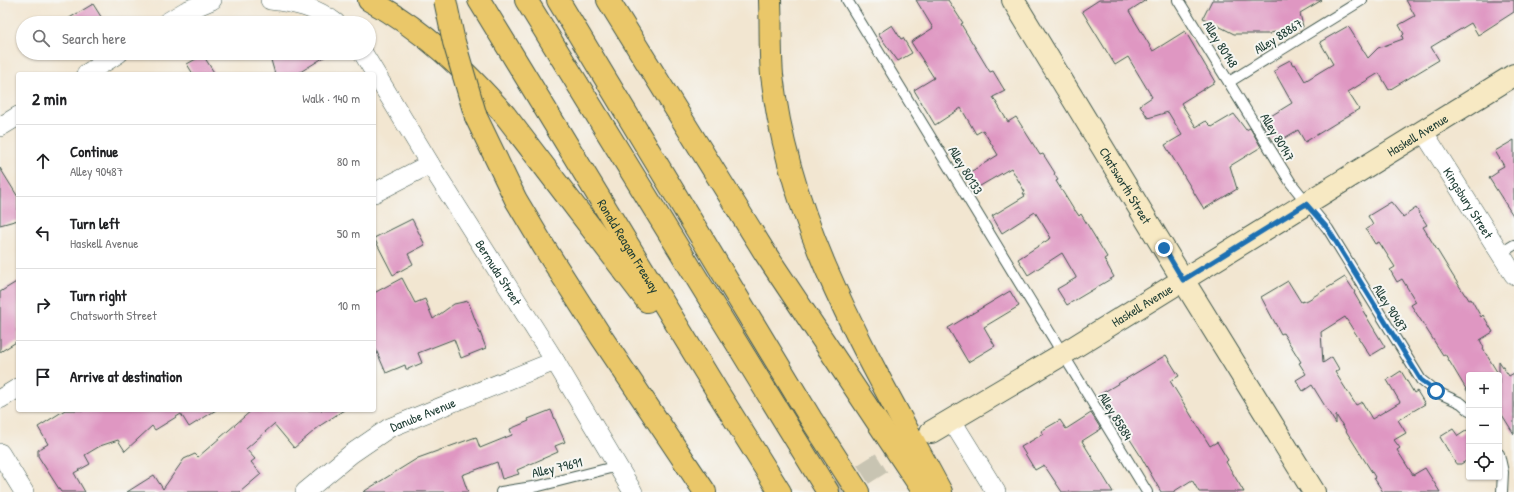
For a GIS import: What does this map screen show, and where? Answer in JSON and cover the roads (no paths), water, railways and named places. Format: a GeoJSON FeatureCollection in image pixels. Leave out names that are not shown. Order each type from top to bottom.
{"type":"FeatureCollection","features":[{"type":"Feature","properties":{"kind":"highway"},"geometry":{"type":"LineString","coordinates":[[369,0],[416,30],[443,51],[480,87],[505,115],[717,391]]}},
{"type":"Feature","properties":{"kind":"highway"},"geometry":{"type":"LineString","coordinates":[[445,0],[454,42],[476,117],[516,200],[602,338],[705,492]]}},
{"type":"Feature","properties":{"kind":"highway","name":"Ronald Reagan Freeway"},"geometry":{"type":"LineString","coordinates":[[479,0],[780,492]]}},
{"type":"Feature","properties":{"kind":"highway"},"geometry":{"type":"LineString","coordinates":[[526,0],[828,492]]}},
{"type":"Feature","properties":{"kind":"highway"},"geometry":{"type":"LineString","coordinates":[[558,0],[807,412],[858,492]]}},
{"type":"Feature","properties":{"kind":"highway"},"geometry":{"type":"LineString","coordinates":[[608,0],[765,252],[924,492]]}},
{"type":"Feature","properties":{"kind":"highway"},"geometry":{"type":"LineString","coordinates":[[770,0],[772,75],[781,127],[792,171],[806,216],[822,260],[844,309],[941,492]]}},
{"type":"Feature","properties":{"kind":"main road","name":"Chatsworth Street"},"geometry":{"type":"LineString","coordinates":[[1014,0],[1183,280],[1314,492]]}},
{"type":"Feature","properties":{"kind":"main road","name":"Haskell Avenue"},"geometry":{"type":"LineString","coordinates":[[931,432],[952,421],[1063,354],[1514,75]]}},
{"type":"Feature","properties":{"kind":"street"},"geometry":{"type":"LineString","coordinates":[[178,16],[212,0]]}},
{"type":"Feature","properties":{"kind":"street"},"geometry":{"type":"LineString","coordinates":[[270,0],[294,3],[327,16]]}},
{"type":"Feature","properties":{"kind":"street"},"geometry":{"type":"LineString","coordinates":[[89,72],[108,60]]}},
{"type":"Feature","properties":{"kind":"street","name":"Bermuda Street"},"geometry":{"type":"LineString","coordinates":[[367,60],[374,72]]}},
{"type":"Feature","properties":{"kind":"street","name":"Bermuda Street"},"geometry":{"type":"LineString","coordinates":[[376,75],[430,164],[555,361],[633,492]]}},
{"type":"Feature","properties":{"kind":"street"},"geometry":{"type":"LineString","coordinates":[[0,127],[16,117]]}},
{"type":"Feature","properties":{"kind":"street","name":"Kingsbury Street"},"geometry":{"type":"LineString","coordinates":[[1423,131],[1507,249],[1514,275]]}},
{"type":"Feature","properties":{"kind":"street"},"geometry":{"type":"LineString","coordinates":[[376,192],[430,164]]}},
{"type":"Feature","properties":{"kind":"street","name":"Danube Avenue"},"geometry":{"type":"LineString","coordinates":[[304,492],[351,454],[389,428],[555,361]]}},
{"type":"Feature","properties":{"kind":"street"},"geometry":{"type":"LineString","coordinates":[[0,399],[16,389]]}},
{"type":"Feature","properties":{"kind":"street"},"geometry":{"type":"LineString","coordinates":[[952,421],[996,492]]}},
{"type":"Feature","properties":{"kind":"street"},"geometry":{"type":"LineString","coordinates":[[0,452],[24,492]]}},
{"type":"Feature","properties":{"kind":"lane","name":"Alley 80133"},"geometry":{"type":"LineString","coordinates":[[848,0],[1063,354]]}},
{"type":"Feature","properties":{"kind":"lane","name":"Alley 80148"},"geometry":{"type":"LineString","coordinates":[[1178,0],[1229,82]]}},
{"type":"Feature","properties":{"kind":"lane","name":"Alley 88867"},"geometry":{"type":"LineString","coordinates":[[1229,82],[1362,0]]}},
{"type":"Feature","properties":{"kind":"lane","name":"Alley 80147"},"geometry":{"type":"LineString","coordinates":[[1229,82],[1291,183],[1306,204]]}},
{"type":"Feature","properties":{"kind":"lane","name":"Alley 90487"},"geometry":{"type":"LineString","coordinates":[[1306,204],[1328,229],[1421,380],[1436,391],[1462,403],[1467,408]]}},
{"type":"Feature","properties":{"kind":"lane","name":"Alley 85884"},"geometry":{"type":"LineString","coordinates":[[1063,354],[1147,492]]}},
{"type":"Feature","properties":{"kind":"lane","name":"Alley 79691"},"geometry":{"type":"LineString","coordinates":[[501,492],[539,486],[618,466]]}},
{"type":"Feature","properties":{"kind":"lane"},"geometry":{"type":"LineString","coordinates":[[1502,468],[1502,492]]}},
{"type":"Feature","properties":{"kind":"tunnel"},"geometry":{"type":"LineString","coordinates":[[835,492],[913,443]]}}]}
